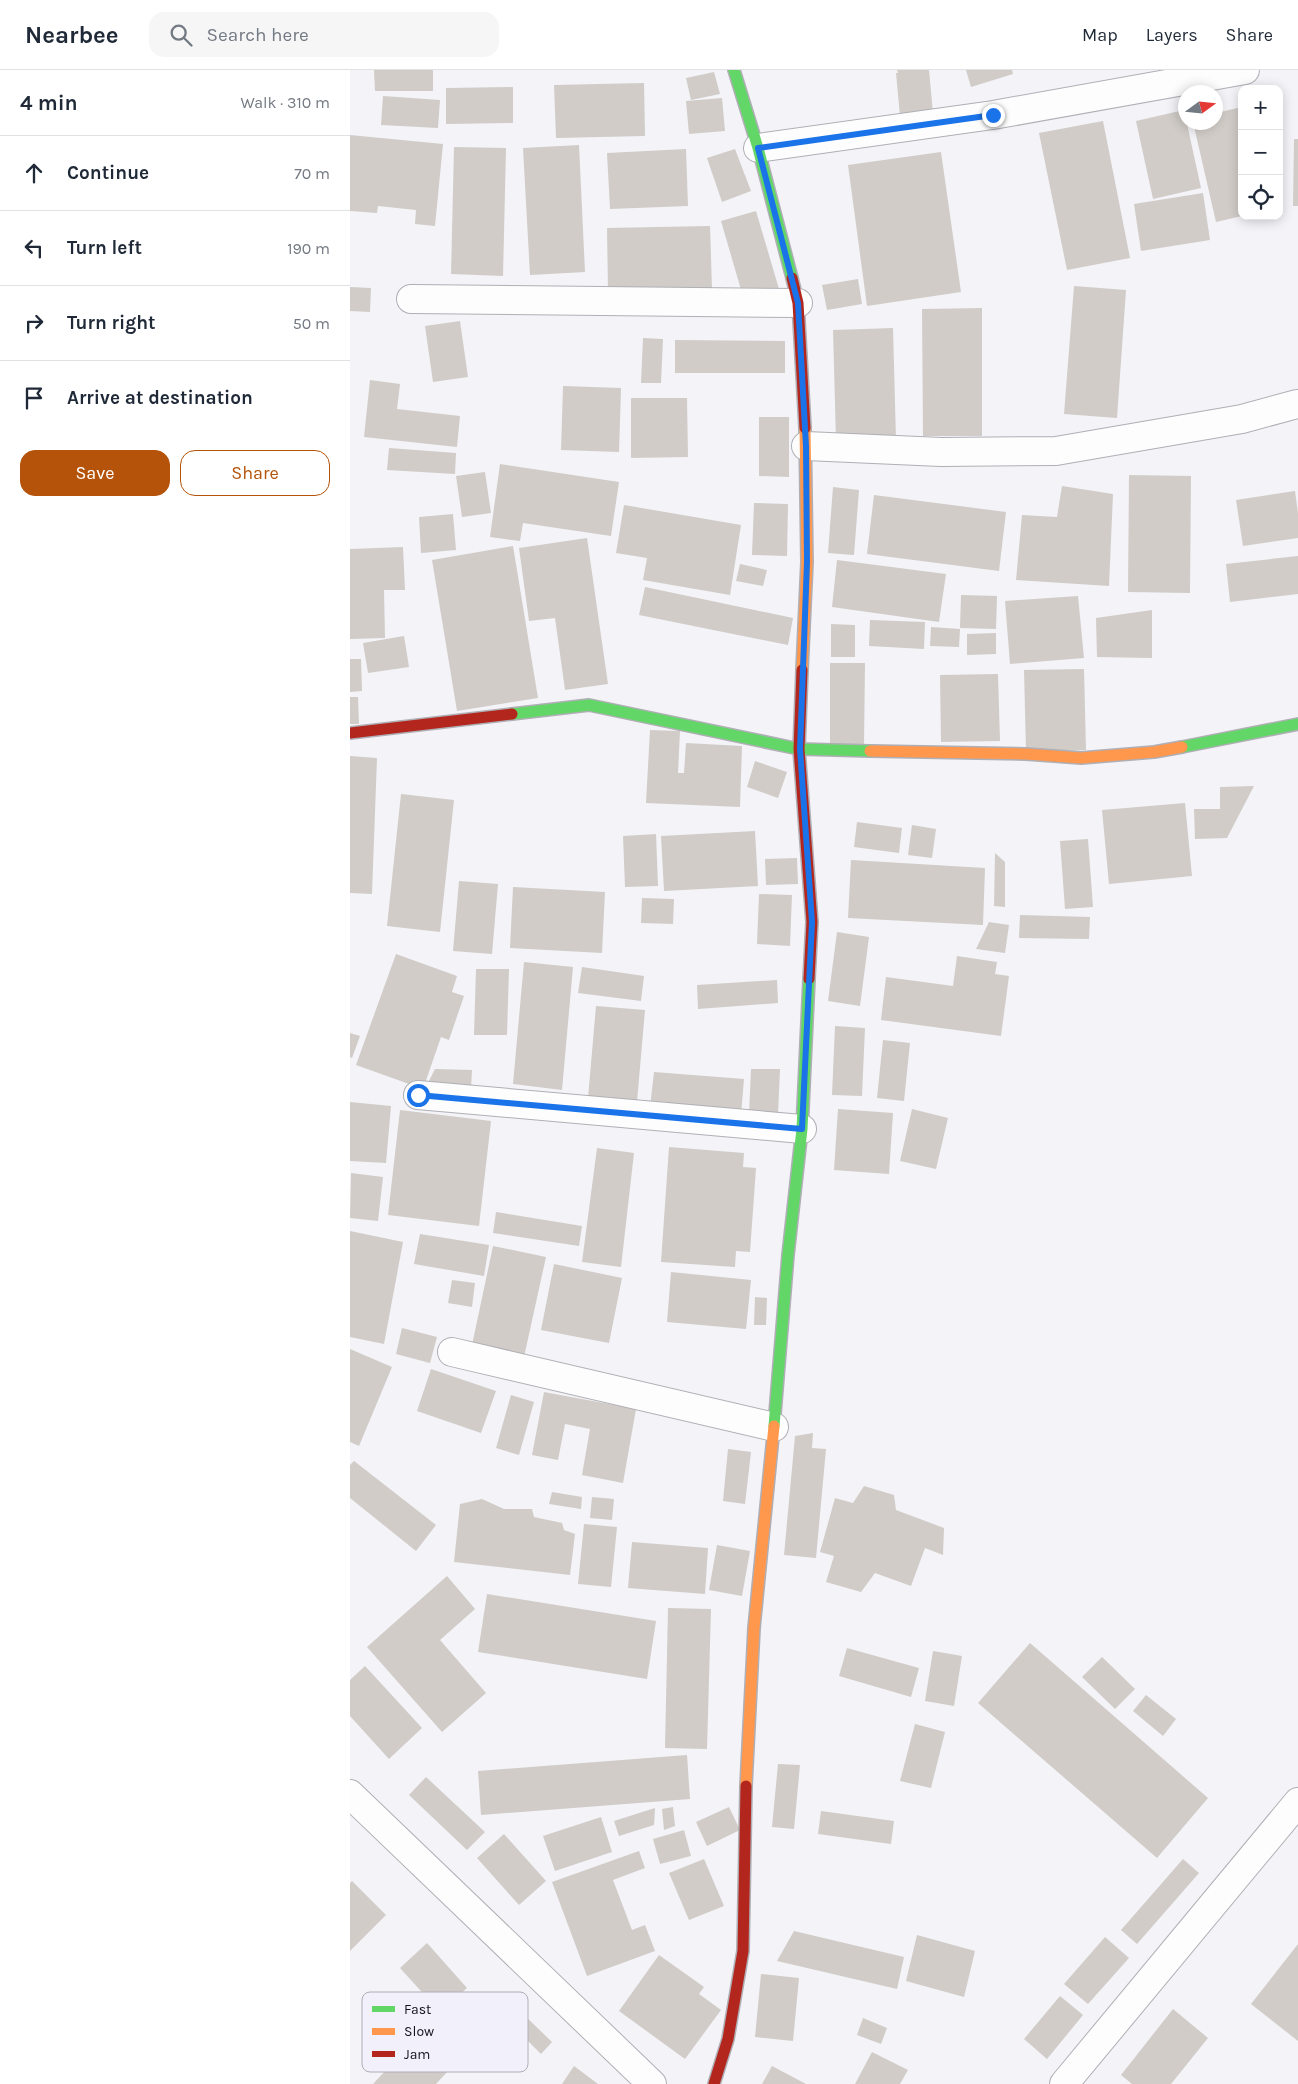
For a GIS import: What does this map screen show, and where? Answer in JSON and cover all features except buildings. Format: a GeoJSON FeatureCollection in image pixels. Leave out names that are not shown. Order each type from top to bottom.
{"type":"FeatureCollection","features":[{"type":"Feature","properties":{"kind":"street"},"geometry":{"type":"LineString","coordinates":[[714,2084],[728,2039],[743,1952],[744,1818],[754,1628],[774,1426],[788,1254],[802,1129],[812,922],[800,749],[807,562],[806,446],[798,303],[758,148],[734,70]]}},
{"type":"Feature","properties":{"kind":"street"},"geometry":{"type":"LineString","coordinates":[[758,148],[993,115],[1245,70]]}},
{"type":"Feature","properties":{"kind":"street"},"geometry":{"type":"LineString","coordinates":[[411,299],[798,303]]}},
{"type":"Feature","properties":{"kind":"street"},"geometry":{"type":"LineString","coordinates":[[806,446],[941,452],[1056,451],[1242,419],[1297,404]]}},
{"type":"Feature","properties":{"kind":"street"},"geometry":{"type":"LineString","coordinates":[[350,733],[589,705],[800,749],[1026,754],[1081,758],[1154,752],[1298,724]]}},
{"type":"Feature","properties":{"kind":"street"},"geometry":{"type":"LineString","coordinates":[[418,1095],[802,1129]]}},
{"type":"Feature","properties":{"kind":"street"},"geometry":{"type":"LineString","coordinates":[[452,1352],[774,1426]]}},
{"type":"Feature","properties":{"kind":"street"},"geometry":{"type":"LineString","coordinates":[[350,1794],[652,2084]]}},
{"type":"Feature","properties":{"kind":"street"},"geometry":{"type":"LineString","coordinates":[[1064,2084],[1298,1802]]}},
{"type":"Feature","properties":{"kind":"traffic: fast"},"geometry":{"type":"LineString","coordinates":[[734,70],[758,148],[792,278]]}},
{"type":"Feature","properties":{"kind":"traffic: fast"},"geometry":{"type":"LineString","coordinates":[[512,714],[589,705],[799,749],[870,751]]}},
{"type":"Feature","properties":{"kind":"traffic: fast"},"geometry":{"type":"LineString","coordinates":[[1182,747],[1298,724]]}},
{"type":"Feature","properties":{"kind":"traffic: fast"},"geometry":{"type":"LineString","coordinates":[[774,1426],[788,1255],[802,1129],[809,979]]}},
{"type":"Feature","properties":{"kind":"traffic: slow"},"geometry":{"type":"LineString","coordinates":[[802,670],[807,562],[805,428]]}},
{"type":"Feature","properties":{"kind":"traffic: slow"},"geometry":{"type":"LineString","coordinates":[[870,751],[1026,754],[1081,758],[1154,752],[1182,747]]}},
{"type":"Feature","properties":{"kind":"traffic: slow"},"geometry":{"type":"LineString","coordinates":[[746,1786],[754,1628],[774,1426]]}},
{"type":"Feature","properties":{"kind":"traffic: jam"},"geometry":{"type":"LineString","coordinates":[[792,278],[798,303],[805,428]]}},
{"type":"Feature","properties":{"kind":"traffic: jam"},"geometry":{"type":"LineString","coordinates":[[802,670],[799,749],[812,922],[809,979]]}},
{"type":"Feature","properties":{"kind":"traffic: jam"},"geometry":{"type":"LineString","coordinates":[[350,733],[512,714]]}},
{"type":"Feature","properties":{"kind":"traffic: jam"},"geometry":{"type":"LineString","coordinates":[[714,2084],[728,2039],[743,1951],[746,1786]]}},
{"type":"Feature","properties":{"kind":"route"},"geometry":{"type":"LineString","coordinates":[[418,1095],[802,1129],[812,954],[812,922],[800,749],[807,562],[806,446],[798,303],[758,148],[993,115]]}}]}
